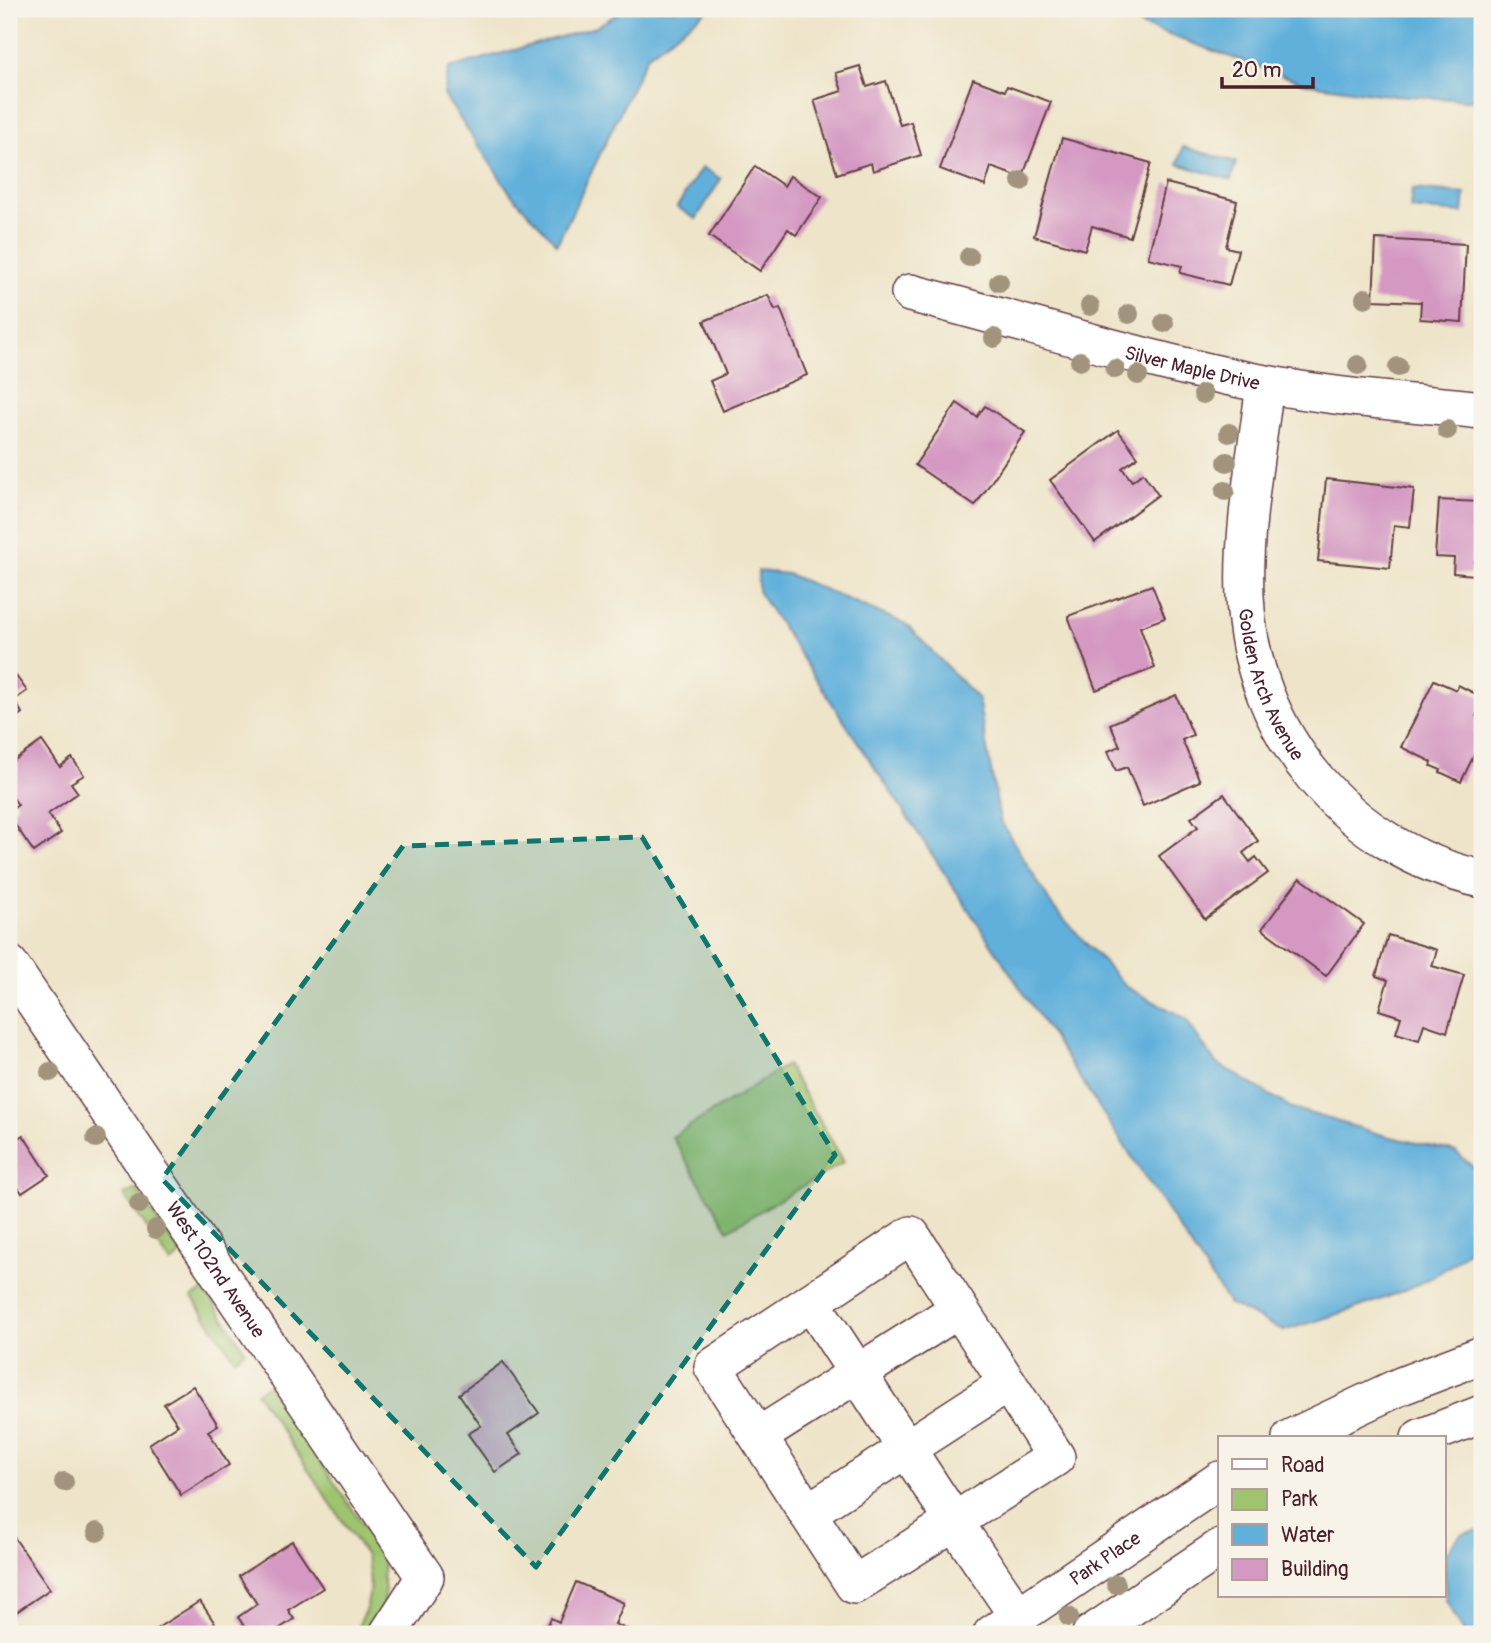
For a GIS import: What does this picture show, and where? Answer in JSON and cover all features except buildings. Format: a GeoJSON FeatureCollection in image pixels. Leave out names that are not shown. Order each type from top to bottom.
{"type":"FeatureCollection","features":[{"type":"Feature","properties":{"kind":"street","name":"Silver Maple Drive"},"geometry":{"type":"LineString","coordinates":[[910,293],[1265,384],[1321,393],[1482,410]]}},
{"type":"Feature","properties":{"kind":"street","name":"Golden Arch Avenue"},"geometry":{"type":"LineString","coordinates":[[1265,384],[1247,543],[1245,595],[1248,631],[1255,664],[1265,692],[1292,747],[1307,769],[1342,808],[1416,857],[1482,879]]}},
{"type":"Feature","properties":{"kind":"street","name":"West 102nd Avenue"},"geometry":{"type":"LineString","coordinates":[[9,964],[425,1577],[388,1634]]}},
{"type":"Feature","properties":{"kind":"street"},"geometry":{"type":"LineString","coordinates":[[911,1235],[959,1309],[1056,1457],[854,1585],[713,1367],[911,1235]]}},
{"type":"Feature","properties":{"kind":"street"},"geometry":{"type":"LineString","coordinates":[[811,1301],[954,1523],[1005,1625]]}},
{"type":"Feature","properties":{"kind":"street"},"geometry":{"type":"LineString","coordinates":[[759,1436],[959,1309]]}},
{"type":"Feature","properties":{"kind":"street"},"geometry":{"type":"LineString","coordinates":[[1295,1436],[1401,1386],[1482,1355]]}},
{"type":"Feature","properties":{"kind":"street"},"geometry":{"type":"LineString","coordinates":[[807,1513],[1008,1383]]}},
{"type":"Feature","properties":{"kind":"street"},"geometry":{"type":"LineString","coordinates":[[1425,1436],[1482,1415]]}},
{"type":"Feature","properties":{"kind":"street","name":"Park Place"},"geometry":{"type":"LineString","coordinates":[[1005,1625],[1218,1481]]}},
{"type":"Feature","properties":{"kind":"street"},"geometry":{"type":"LineString","coordinates":[[1091,1634],[1218,1549]]}},
{"type":"Feature","properties":{"kind":"highlighted area"},"geometry":{"type":"Polygon","coordinates":[[[642,837],[835,1155],[536,1567],[162,1179],[403,846],[642,837]]]}},
{"type":"Feature","properties":{"kind":"green space"},"geometry":{"type":"Polygon","coordinates":[[[787,1065],[844,1162],[728,1230],[672,1137],[787,1065]]]}},
{"type":"Feature","properties":{"kind":"green space"},"geometry":{"type":"Polygon","coordinates":[[[136,1189],[181,1255],[171,1263],[124,1195],[136,1189]]]}},
{"type":"Feature","properties":{"kind":"green space"},"geometry":{"type":"Polygon","coordinates":[[[205,1290],[245,1350],[235,1359],[192,1297],[205,1290]]]}},
{"type":"Feature","properties":{"kind":"green space"},"geometry":{"type":"Polygon","coordinates":[[[268,1385],[372,1538],[381,1557],[384,1599],[370,1634],[353,1634],[364,1615],[369,1596],[366,1556],[256,1392],[268,1385]]]}},
{"type":"Feature","properties":{"kind":"water"},"geometry":{"type":"Polygon","coordinates":[[[624,9],[709,9],[647,56],[557,244],[511,194],[444,95],[449,68],[596,27],[624,9]]]}},
{"type":"Feature","properties":{"kind":"water"},"geometry":{"type":"Polygon","coordinates":[[[1096,9],[1482,9],[1482,101],[1378,94],[1304,83],[1096,9]]]}},
{"type":"Feature","properties":{"kind":"water"},"geometry":{"type":"Polygon","coordinates":[[[1183,147],[1236,162],[1231,180],[1178,164],[1183,147]]]}},
{"type":"Feature","properties":{"kind":"water"},"geometry":{"type":"Polygon","coordinates":[[[702,167],[721,179],[696,219],[677,207],[702,167]]]}},
{"type":"Feature","properties":{"kind":"water"},"geometry":{"type":"Polygon","coordinates":[[[1412,189],[1465,194],[1463,213],[1410,209],[1412,189]]]}},
{"type":"Feature","properties":{"kind":"water"},"geometry":{"type":"Polygon","coordinates":[[[758,571],[788,574],[906,624],[978,699],[1000,820],[1053,907],[1126,987],[1185,1018],[1215,1062],[1292,1108],[1386,1136],[1456,1152],[1482,1175],[1482,1228],[1467,1252],[1421,1283],[1363,1306],[1283,1331],[1229,1304],[758,591],[758,571]]]}},
{"type":"Feature","properties":{"kind":"water"},"geometry":{"type":"Polygon","coordinates":[[[1482,1529],[1482,1634],[1465,1634],[1446,1600],[1446,1553],[1461,1534],[1482,1529]]]}}]}
